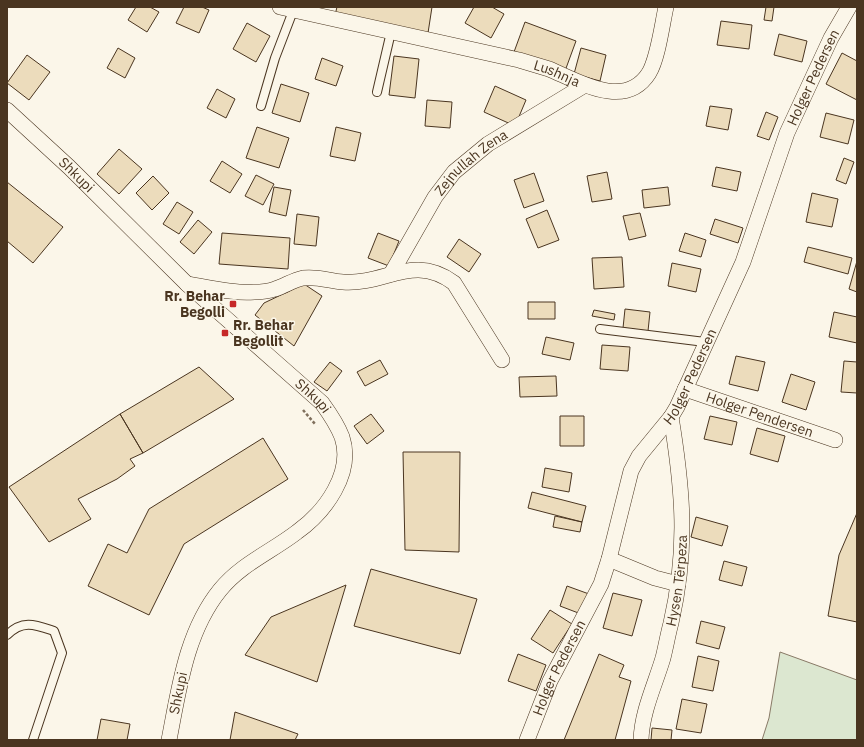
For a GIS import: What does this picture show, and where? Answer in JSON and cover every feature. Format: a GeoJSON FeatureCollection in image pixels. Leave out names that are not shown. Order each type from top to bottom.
{"type":"FeatureCollection","features":[{"type":"Feature","properties":{"kind":"street","name":"Lushnja"},"geometry":{"type":"LineString","coordinates":[[287,9],[519,60],[548,69],[585,85],[612,93],[633,87],[643,80],[653,63],[666,7]]}},
{"type":"Feature","properties":{"kind":"street","name":"Holger Pedersen"},"geometry":{"type":"LineString","coordinates":[[527,740],[550,681],[588,610],[600,584],[609,559],[631,471],[639,456],[671,417],[685,389],[705,342],[743,262],[787,133],[831,38],[849,7]]}},
{"type":"Feature","properties":{"kind":"street","name":"Zejnullah Zena"},"geometry":{"type":"LineString","coordinates":[[391,274],[435,197],[454,172],[488,144],[585,85]]}},
{"type":"Feature","properties":{"kind":"street","name":"Shkupi"},"geometry":{"type":"LineString","coordinates":[[7,110],[69,167],[187,284],[322,403],[335,420],[342,438],[344,457],[341,476],[331,497],[316,516],[297,532],[238,570],[220,589],[208,606],[196,630],[185,660],[169,740]]}},
{"type":"Feature","properties":{"kind":"street"},"geometry":{"type":"LineString","coordinates":[[187,284],[252,292],[274,290],[302,278],[318,277],[342,282],[377,278],[412,269],[428,270],[442,274],[454,283],[502,360]]}},
{"type":"Feature","properties":{"kind":"street","name":"Holger Pendersen"},"geometry":{"type":"LineString","coordinates":[[685,389],[835,440]]}},
{"type":"Feature","properties":{"kind":"street","name":"Hysen Tërpeza"},"geometry":{"type":"LineString","coordinates":[[641,740],[644,713],[663,658],[678,584],[682,546],[683,505],[680,469],[671,417]]}},
{"type":"Feature","properties":{"kind":"street"},"geometry":{"type":"LineString","coordinates":[[609,559],[655,578],[678,584]]}},
{"type":"Feature","properties":{"kind":"lane","name":"Lushnja"},"geometry":{"type":"LineString","coordinates":[[261,106],[287,9]]}},
{"type":"Feature","properties":{"kind":"lane"},"geometry":{"type":"LineString","coordinates":[[377,92],[391,32]]}},
{"type":"Feature","properties":{"kind":"lane"},"geometry":{"type":"LineString","coordinates":[[600,329],[705,342]]}},
{"type":"Feature","properties":{"kind":"lane"},"geometry":{"type":"LineString","coordinates":[[7,635],[12,630],[32,623],[54,631],[62,653],[33,740]]}},
{"type":"Feature","properties":{"kind":"path"},"geometry":{"type":"LineString","coordinates":[[300,406],[319,429]]}},
{"type":"Feature","properties":{"kind":"green space"},"geometry":{"type":"Polygon","coordinates":[[[780,652],[857,680],[857,740],[762,740],[769,718],[780,652]]]}},
{"type":"Feature","properties":{"kind":"building"},"geometry":{"type":"Polygon","coordinates":[[[136,7],[150,7],[159,12],[147,32],[128,20],[136,7]]]}},
{"type":"Feature","properties":{"kind":"building"},"geometry":{"type":"Polygon","coordinates":[[[184,7],[202,7],[209,10],[199,33],[176,23],[184,7]]]}},
{"type":"Feature","properties":{"kind":"building"},"geometry":{"type":"Polygon","coordinates":[[[337,7],[432,7],[428,33],[335,15],[337,7]]]}},
{"type":"Feature","properties":{"kind":"building"},"geometry":{"type":"Polygon","coordinates":[[[474,7],[492,7],[504,14],[491,38],[465,23],[474,7]]]}},
{"type":"Feature","properties":{"kind":"building"},"geometry":{"type":"Polygon","coordinates":[[[766,7],[774,7],[772,21],[764,20],[766,7]]]}},
{"type":"Feature","properties":{"kind":"building"},"geometry":{"type":"Polygon","coordinates":[[[721,21],[752,25],[749,49],[717,45],[721,21]]]}},
{"type":"Feature","properties":{"kind":"building"},"geometry":{"type":"Polygon","coordinates":[[[525,22],[576,41],[565,71],[514,52],[525,22]]]}},
{"type":"Feature","properties":{"kind":"building"},"geometry":{"type":"Polygon","coordinates":[[[247,23],[270,36],[256,62],[233,49],[247,23]]]}},
{"type":"Feature","properties":{"kind":"building"},"geometry":{"type":"Polygon","coordinates":[[[779,34],[807,41],[802,62],[774,55],[779,34]]]}},
{"type":"Feature","properties":{"kind":"building"},"geometry":{"type":"Polygon","coordinates":[[[118,48],[135,58],[125,78],[107,68],[118,48]]]}},
{"type":"Feature","properties":{"kind":"building"},"geometry":{"type":"Polygon","coordinates":[[[581,48],[606,55],[600,81],[574,74],[581,48]]]}},
{"type":"Feature","properties":{"kind":"building"},"geometry":{"type":"Polygon","coordinates":[[[842,53],[857,61],[857,100],[826,84],[842,53]]]}},
{"type":"Feature","properties":{"kind":"building"},"geometry":{"type":"Polygon","coordinates":[[[27,55],[50,72],[29,100],[7,83],[27,55]]]}},
{"type":"Feature","properties":{"kind":"building"},"geometry":{"type":"Polygon","coordinates":[[[394,56],[419,59],[415,98],[389,95],[394,56]]]}},
{"type":"Feature","properties":{"kind":"building"},"geometry":{"type":"Polygon","coordinates":[[[322,58],[343,66],[336,86],[315,79],[322,58]]]}},
{"type":"Feature","properties":{"kind":"building"},"geometry":{"type":"Polygon","coordinates":[[[281,84],[309,93],[300,122],[272,113],[281,84]]]}},
{"type":"Feature","properties":{"kind":"building"},"geometry":{"type":"Polygon","coordinates":[[[495,86],[526,100],[515,126],[484,112],[495,86]]]}},
{"type":"Feature","properties":{"kind":"building"},"geometry":{"type":"Polygon","coordinates":[[[217,89],[235,99],[226,118],[207,108],[217,89]]]}},
{"type":"Feature","properties":{"kind":"building"},"geometry":{"type":"Polygon","coordinates":[[[427,100],[452,102],[450,128],[425,126],[427,100]]]}},
{"type":"Feature","properties":{"kind":"building"},"geometry":{"type":"Polygon","coordinates":[[[710,106],[732,109],[728,130],[706,126],[710,106]]]}},
{"type":"Feature","properties":{"kind":"building"},"geometry":{"type":"Polygon","coordinates":[[[766,112],[778,117],[769,140],[757,136],[766,112]]]}},
{"type":"Feature","properties":{"kind":"building"},"geometry":{"type":"Polygon","coordinates":[[[826,113],[854,120],[848,144],[820,137],[826,113]]]}},
{"type":"Feature","properties":{"kind":"building"},"geometry":{"type":"Polygon","coordinates":[[[257,127],[289,138],[279,168],[246,158],[257,127]]]}},
{"type":"Feature","properties":{"kind":"building"},"geometry":{"type":"Polygon","coordinates":[[[336,127],[361,133],[355,161],[330,156],[336,127]]]}},
{"type":"Feature","properties":{"kind":"building"},"geometry":{"type":"Polygon","coordinates":[[[119,149],[142,169],[119,194],[97,174],[119,149]]]}},
{"type":"Feature","properties":{"kind":"building"},"geometry":{"type":"Polygon","coordinates":[[[844,158],[854,162],[846,184],[836,180],[844,158]]]}},
{"type":"Feature","properties":{"kind":"building"},"geometry":{"type":"Polygon","coordinates":[[[222,161],[242,174],[230,193],[210,181],[222,161]]]}},
{"type":"Feature","properties":{"kind":"building"},"geometry":{"type":"Polygon","coordinates":[[[716,167],[741,172],[737,191],[712,186],[716,167]]]}},
{"type":"Feature","properties":{"kind":"building"},"geometry":{"type":"Polygon","coordinates":[[[607,172],[612,199],[592,202],[587,176],[607,172]]]}},
{"type":"Feature","properties":{"kind":"building"},"geometry":{"type":"Polygon","coordinates":[[[534,173],[544,201],[524,208],[514,180],[534,173]]]}},
{"type":"Feature","properties":{"kind":"building"},"geometry":{"type":"Polygon","coordinates":[[[256,175],[274,184],[263,205],[245,196],[256,175]]]}},
{"type":"Feature","properties":{"kind":"building"},"geometry":{"type":"Polygon","coordinates":[[[153,176],[169,193],[152,210],[136,193],[153,176]]]}},
{"type":"Feature","properties":{"kind":"building"},"geometry":{"type":"Polygon","coordinates":[[[7,182],[63,227],[33,263],[7,241],[7,182]]]}},
{"type":"Feature","properties":{"kind":"building"},"geometry":{"type":"Polygon","coordinates":[[[274,187],[291,190],[286,216],[269,212],[274,187]]]}},
{"type":"Feature","properties":{"kind":"building"},"geometry":{"type":"Polygon","coordinates":[[[668,187],[670,205],[644,208],[642,190],[668,187]]]}},
{"type":"Feature","properties":{"kind":"building"},"geometry":{"type":"Polygon","coordinates":[[[812,193],[838,199],[832,227],[806,222],[812,193]]]}},
{"type":"Feature","properties":{"kind":"building"},"geometry":{"type":"Polygon","coordinates":[[[177,202],[193,212],[179,234],[163,224],[177,202]]]}},
{"type":"Feature","properties":{"kind":"building"},"geometry":{"type":"Polygon","coordinates":[[[547,210],[559,240],[538,248],[526,219],[547,210]]]}},
{"type":"Feature","properties":{"kind":"building"},"geometry":{"type":"Polygon","coordinates":[[[640,213],[646,236],[629,240],[623,216],[640,213]]]}},
{"type":"Feature","properties":{"kind":"building"},"geometry":{"type":"Polygon","coordinates":[[[297,214],[319,217],[316,246],[294,244],[297,214]]]}},
{"type":"Feature","properties":{"kind":"building"},"geometry":{"type":"Polygon","coordinates":[[[715,219],[743,228],[738,243],[710,234],[715,219]]]}},
{"type":"Feature","properties":{"kind":"building"},"geometry":{"type":"Polygon","coordinates":[[[198,220],[212,232],[194,254],[180,242],[198,220]]]}},
{"type":"Feature","properties":{"kind":"building"},"geometry":{"type":"Polygon","coordinates":[[[222,233],[290,238],[288,269],[219,264],[222,233]]]}},
{"type":"Feature","properties":{"kind":"building"},"geometry":{"type":"Polygon","coordinates":[[[378,233],[399,241],[389,266],[368,258],[378,233]]]}},
{"type":"Feature","properties":{"kind":"building"},"geometry":{"type":"Polygon","coordinates":[[[685,233],[706,240],[701,257],[679,251],[685,233]]]}},
{"type":"Feature","properties":{"kind":"building"},"geometry":{"type":"Polygon","coordinates":[[[459,239],[481,254],[469,272],[447,257],[459,239]]]}},
{"type":"Feature","properties":{"kind":"building"},"geometry":{"type":"Polygon","coordinates":[[[808,247],[852,258],[848,274],[804,262],[808,247]]]}},
{"type":"Feature","properties":{"kind":"building"},"geometry":{"type":"Polygon","coordinates":[[[622,257],[624,287],[594,289],[592,258],[622,257]]]}},
{"type":"Feature","properties":{"kind":"building"},"geometry":{"type":"Polygon","coordinates":[[[857,261],[857,292],[849,289],[857,261]]]}},
{"type":"Feature","properties":{"kind":"building"},"geometry":{"type":"Polygon","coordinates":[[[672,263],[701,269],[696,292],[668,286],[672,263]]]}},
{"type":"Feature","properties":{"kind":"building"},"geometry":{"type":"Polygon","coordinates":[[[304,284],[322,296],[294,346],[255,315],[264,303],[304,284]]]}},
{"type":"Feature","properties":{"kind":"building"},"geometry":{"type":"Polygon","coordinates":[[[528,302],[555,302],[555,319],[528,319],[528,302]]]}},
{"type":"Feature","properties":{"kind":"building"},"geometry":{"type":"Polygon","coordinates":[[[625,309],[650,312],[648,331],[623,328],[625,309]]]}},
{"type":"Feature","properties":{"kind":"building"},"geometry":{"type":"Polygon","coordinates":[[[594,310],[615,314],[614,320],[592,316],[594,310]]]}},
{"type":"Feature","properties":{"kind":"building"},"geometry":{"type":"Polygon","coordinates":[[[834,312],[857,317],[857,343],[829,337],[834,312]]]}},
{"type":"Feature","properties":{"kind":"building"},"geometry":{"type":"Polygon","coordinates":[[[546,337],[574,343],[570,360],[542,354],[546,337]]]}},
{"type":"Feature","properties":{"kind":"building"},"geometry":{"type":"Polygon","coordinates":[[[602,345],[630,347],[628,371],[600,369],[602,345]]]}},
{"type":"Feature","properties":{"kind":"building"},"geometry":{"type":"Polygon","coordinates":[[[736,356],[765,362],[758,391],[729,384],[736,356]]]}},
{"type":"Feature","properties":{"kind":"building"},"geometry":{"type":"Polygon","coordinates":[[[380,360],[388,374],[365,386],[357,372],[380,360]]]}},
{"type":"Feature","properties":{"kind":"building"},"geometry":{"type":"Polygon","coordinates":[[[844,361],[857,362],[857,393],[841,392],[844,361]]]}},
{"type":"Feature","properties":{"kind":"building"},"geometry":{"type":"Polygon","coordinates":[[[330,362],[342,371],[327,391],[314,382],[330,362]]]}},
{"type":"Feature","properties":{"kind":"building"},"geometry":{"type":"Polygon","coordinates":[[[199,367],[234,399],[143,453],[120,414],[199,367]]]}},
{"type":"Feature","properties":{"kind":"building"},"geometry":{"type":"Polygon","coordinates":[[[791,374],[815,382],[806,410],[782,402],[791,374]]]}},
{"type":"Feature","properties":{"kind":"building"},"geometry":{"type":"Polygon","coordinates":[[[556,376],[557,396],[520,397],[519,377],[556,376]]]}},
{"type":"Feature","properties":{"kind":"building"},"geometry":{"type":"Polygon","coordinates":[[[120,414],[143,453],[130,459],[135,466],[117,479],[78,499],[91,519],[49,542],[9,487],[120,414]]]}},
{"type":"Feature","properties":{"kind":"building"},"geometry":{"type":"Polygon","coordinates":[[[371,414],[384,431],[367,444],[354,426],[371,414]]]}},
{"type":"Feature","properties":{"kind":"building"},"geometry":{"type":"Polygon","coordinates":[[[560,416],[584,416],[584,446],[560,446],[560,416]]]}},
{"type":"Feature","properties":{"kind":"building"},"geometry":{"type":"Polygon","coordinates":[[[710,416],[737,422],[732,445],[704,439],[710,416]]]}},
{"type":"Feature","properties":{"kind":"building"},"geometry":{"type":"Polygon","coordinates":[[[757,428],[785,436],[778,462],[750,454],[757,428]]]}},
{"type":"Feature","properties":{"kind":"building"},"geometry":{"type":"Polygon","coordinates":[[[263,438],[288,479],[184,544],[149,615],[88,586],[108,544],[127,553],[149,509],[263,438]]]}},
{"type":"Feature","properties":{"kind":"building"},"geometry":{"type":"Polygon","coordinates":[[[403,452],[460,452],[459,552],[405,550],[403,452]]]}},
{"type":"Feature","properties":{"kind":"building"},"geometry":{"type":"Polygon","coordinates":[[[545,468],[572,473],[569,492],[542,487],[545,468]]]}},
{"type":"Feature","properties":{"kind":"building"},"geometry":{"type":"Polygon","coordinates":[[[532,492],[586,506],[582,522],[528,508],[532,492]]]}},
{"type":"Feature","properties":{"kind":"building"},"geometry":{"type":"Polygon","coordinates":[[[857,513],[857,622],[828,616],[839,555],[857,513]]]}},
{"type":"Feature","properties":{"kind":"building"},"geometry":{"type":"Polygon","coordinates":[[[555,516],[582,522],[580,532],[553,527],[555,516]]]}},
{"type":"Feature","properties":{"kind":"building"},"geometry":{"type":"Polygon","coordinates":[[[696,517],[728,526],[722,546],[691,537],[696,517]]]}},
{"type":"Feature","properties":{"kind":"building"},"geometry":{"type":"Polygon","coordinates":[[[724,561],[747,567],[742,586],[719,580],[724,561]]]}},
{"type":"Feature","properties":{"kind":"building"},"geometry":{"type":"Polygon","coordinates":[[[371,569],[477,599],[460,654],[354,626],[371,569]]]}},
{"type":"Feature","properties":{"kind":"building"},"geometry":{"type":"Polygon","coordinates":[[[346,585],[317,682],[245,655],[271,617],[346,585]]]}},
{"type":"Feature","properties":{"kind":"building"},"geometry":{"type":"Polygon","coordinates":[[[567,586],[589,594],[581,614],[560,606],[567,586]]]}},
{"type":"Feature","properties":{"kind":"building"},"geometry":{"type":"Polygon","coordinates":[[[613,593],[642,600],[632,636],[603,628],[613,593]]]}},
{"type":"Feature","properties":{"kind":"building"},"geometry":{"type":"Polygon","coordinates":[[[550,610],[572,624],[553,653],[531,639],[550,610]]]}},
{"type":"Feature","properties":{"kind":"building"},"geometry":{"type":"Polygon","coordinates":[[[701,621],[725,627],[719,649],[696,643],[701,621]]]}},
{"type":"Feature","properties":{"kind":"building"},"geometry":{"type":"Polygon","coordinates":[[[518,654],[546,665],[536,691],[508,681],[518,654]]]}},
{"type":"Feature","properties":{"kind":"building"},"geometry":{"type":"Polygon","coordinates":[[[599,654],[624,665],[619,677],[631,681],[615,740],[564,740],[599,654]]]}},
{"type":"Feature","properties":{"kind":"building"},"geometry":{"type":"Polygon","coordinates":[[[698,656],[719,661],[713,691],[692,687],[698,656]]]}},
{"type":"Feature","properties":{"kind":"building"},"geometry":{"type":"Polygon","coordinates":[[[682,699],[707,704],[701,733],[676,729],[682,699]]]}},
{"type":"Feature","properties":{"kind":"building"},"geometry":{"type":"Polygon","coordinates":[[[235,712],[298,734],[295,740],[230,740],[235,712]]]}},
{"type":"Feature","properties":{"kind":"building"},"geometry":{"type":"Polygon","coordinates":[[[101,719],[130,724],[127,740],[97,740],[101,719]]]}},
{"type":"Feature","properties":{"kind":"building"},"geometry":{"type":"Polygon","coordinates":[[[652,728],[672,730],[671,740],[651,740],[652,728]]]}},
{"type":"Feature","properties":{"kind":"place","name":"Rr. Behar Begolli"},"geometry":{"type":"Point","coordinates":[233,304]}},
{"type":"Feature","properties":{"kind":"place","name":"Rr. Behar Begollit"},"geometry":{"type":"Point","coordinates":[225,333]}}]}
